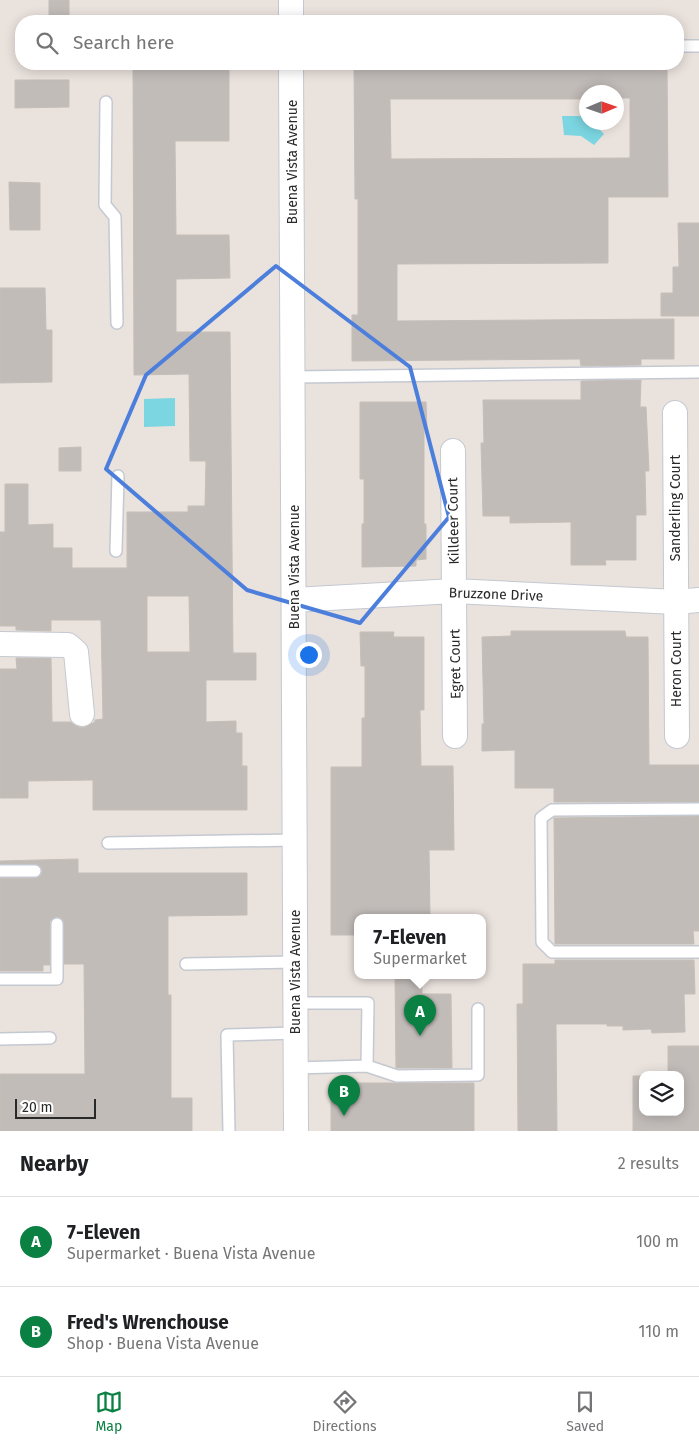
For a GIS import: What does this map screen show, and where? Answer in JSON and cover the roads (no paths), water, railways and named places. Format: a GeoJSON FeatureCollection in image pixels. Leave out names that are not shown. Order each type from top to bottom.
{"type":"FeatureCollection","features":[{"type":"Feature","properties":{"kind":"street"},"geometry":{"type":"LineString","coordinates":[[291,0],[291,15]]}},
{"type":"Feature","properties":{"kind":"street","name":"Buena Vista Avenue"},"geometry":{"type":"LineString","coordinates":[[291,70],[296,1131]]}},
{"type":"Feature","properties":{"kind":"street","name":"Sanderling Court"},"geometry":{"type":"LineString","coordinates":[[675,413],[676,602]]}},
{"type":"Feature","properties":{"kind":"street","name":"Killdeer Court"},"geometry":{"type":"LineString","coordinates":[[453,451],[454,591]]}},
{"type":"Feature","properties":{"kind":"street","name":"Bruzzone Drive"},"geometry":{"type":"LineString","coordinates":[[294,600],[454,591],[676,602],[699,600]]}},
{"type":"Feature","properties":{"kind":"street","name":"Egret Court"},"geometry":{"type":"LineString","coordinates":[[454,591],[455,736]]}},
{"type":"Feature","properties":{"kind":"street","name":"Heron Court"},"geometry":{"type":"LineString","coordinates":[[676,602],[677,736]]}},
{"type":"Feature","properties":{"kind":"street"},"geometry":{"type":"LineString","coordinates":[[0,644],[68,645],[76,652],[82,714]]}},
{"type":"Feature","properties":{"kind":"lane"},"geometry":{"type":"LineString","coordinates":[[684,46],[699,46]]}},
{"type":"Feature","properties":{"kind":"lane"},"geometry":{"type":"LineString","coordinates":[[106,102],[105,205],[115,218],[117,324]]}},
{"type":"Feature","properties":{"kind":"lane"},"geometry":{"type":"LineString","coordinates":[[292,377],[699,372]]}},
{"type":"Feature","properties":{"kind":"lane"},"geometry":{"type":"LineString","coordinates":[[116,551],[118,476]]}},
{"type":"Feature","properties":{"kind":"lane"},"geometry":{"type":"LineString","coordinates":[[699,809],[552,810],[540,818],[542,942],[552,952],[699,952]]}},
{"type":"Feature","properties":{"kind":"lane"},"geometry":{"type":"LineString","coordinates":[[108,843],[294,840]]}},
{"type":"Feature","properties":{"kind":"lane"},"geometry":{"type":"LineString","coordinates":[[0,871],[35,871]]}},
{"type":"Feature","properties":{"kind":"lane"},"geometry":{"type":"LineString","coordinates":[[0,980],[57,979],[58,924]]}},
{"type":"Feature","properties":{"kind":"lane"},"geometry":{"type":"LineString","coordinates":[[186,964],[295,962]]}},
{"type":"Feature","properties":{"kind":"lane"},"geometry":{"type":"LineString","coordinates":[[295,1003],[368,1003],[368,1066]]}},
{"type":"Feature","properties":{"kind":"lane"},"geometry":{"type":"LineString","coordinates":[[295,1068],[368,1066],[397,1076],[478,1075],[478,1009]]}},
{"type":"Feature","properties":{"kind":"lane"},"geometry":{"type":"LineString","coordinates":[[230,1131],[227,1035],[295,1033]]}},
{"type":"Feature","properties":{"kind":"lane"},"geometry":{"type":"LineString","coordinates":[[0,1039],[50,1038]]}},
{"type":"Feature","properties":{"kind":"water"},"geometry":{"type":"Polygon","coordinates":[[[562,116],[579,116],[579,130],[600,130],[604,134],[594,145],[581,136],[564,135],[562,116]]]}},
{"type":"Feature","properties":{"kind":"water"},"geometry":{"type":"Polygon","coordinates":[[[175,398],[175,426],[144,427],[144,399],[175,398]]]}},
{"type":"Feature","properties":{"kind":"place","name":"7-Eleven"},"geometry":{"type":"Point","coordinates":[420,1036]}},
{"type":"Feature","properties":{"kind":"place","name":"Fred's Wrenchouse"},"geometry":{"type":"Point","coordinates":[344,1116]}}]}
